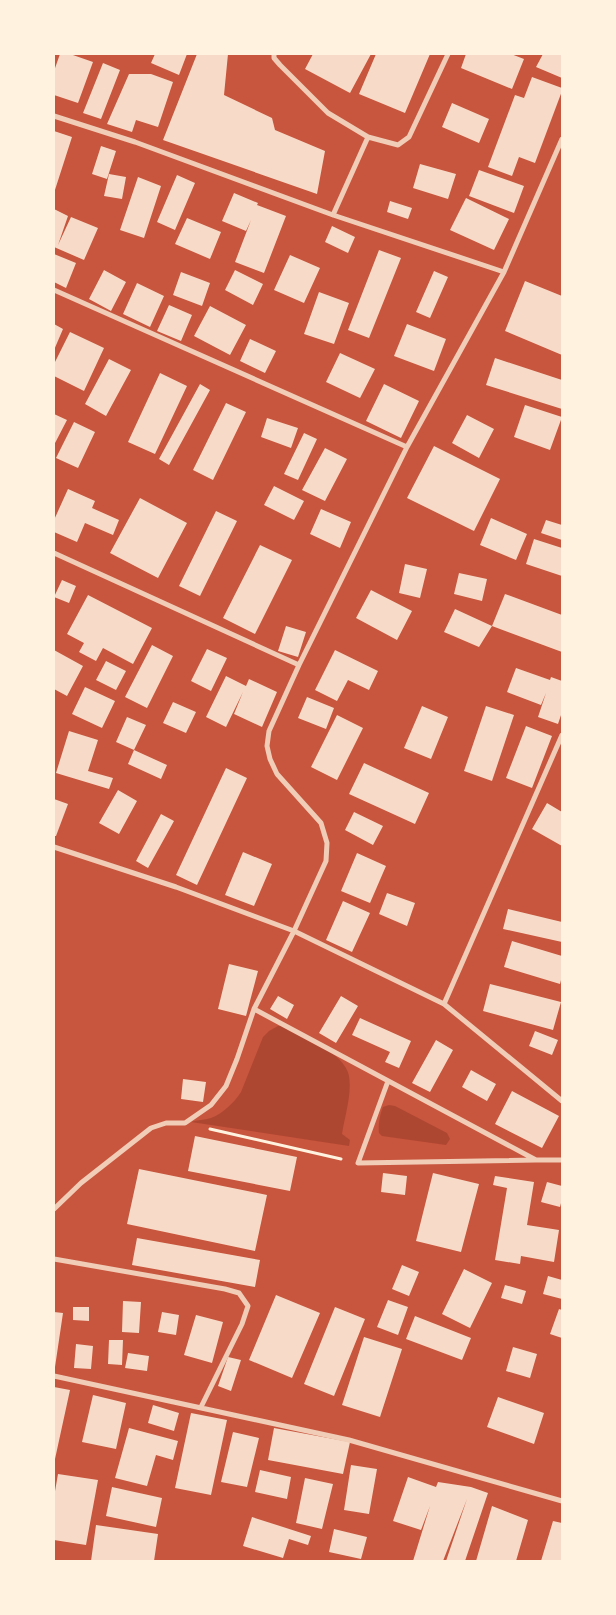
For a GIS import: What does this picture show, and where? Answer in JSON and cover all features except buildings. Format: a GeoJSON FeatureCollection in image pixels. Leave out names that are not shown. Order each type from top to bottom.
{"type":"FeatureCollection","features":[{"type":"Feature","properties":{"kind":"street"},"geometry":{"type":"LineString","coordinates":[[274,54],[274,58],[280,65],[328,113],[368,137],[398,145],[408,137],[448,54]]}},
{"type":"Feature","properties":{"kind":"street"},"geometry":{"type":"LineString","coordinates":[[54,116],[136,142],[333,215],[504,272]]}},
{"type":"Feature","properties":{"kind":"street"},"geometry":{"type":"LineString","coordinates":[[333,215],[368,137]]}},
{"type":"Feature","properties":{"kind":"street"},"geometry":{"type":"LineString","coordinates":[[54,1209],[81,1183],[151,1128],[166,1123],[185,1123],[211,1105],[226,1086],[254,1009],[294,931],[326,861],[328,843],[321,823],[277,774],[270,759],[267,746],[270,731],[299,665],[407,448],[504,272],[562,138]]}},
{"type":"Feature","properties":{"kind":"street"},"geometry":{"type":"LineString","coordinates":[[54,290],[407,448]]}},
{"type":"Feature","properties":{"kind":"street"},"geometry":{"type":"LineString","coordinates":[[54,553],[299,665]]}},
{"type":"Feature","properties":{"kind":"street"},"geometry":{"type":"LineString","coordinates":[[444,1004],[562,735]]}},
{"type":"Feature","properties":{"kind":"street"},"geometry":{"type":"LineString","coordinates":[[54,847],[176,887],[294,931],[444,1004],[562,1101]]}},
{"type":"Feature","properties":{"kind":"street"},"geometry":{"type":"LineString","coordinates":[[254,1009],[536,1160]]}},
{"type":"Feature","properties":{"kind":"street"},"geometry":{"type":"LineString","coordinates":[[388,1081],[358,1163],[562,1160]]}},
{"type":"Feature","properties":{"kind":"street"},"geometry":{"type":"LineString","coordinates":[[54,1259],[239,1293],[248,1306],[242,1324],[201,1407]]}},
{"type":"Feature","properties":{"kind":"street"},"geometry":{"type":"LineString","coordinates":[[54,1376],[349,1440],[562,1501]]}},
{"type":"Feature","properties":{"kind":"path"},"geometry":{"type":"LineString","coordinates":[[185,1123],[358,1163]]}},
{"type":"Feature","properties":{"kind":"shaded area"},"geometry":{"type":"Polygon","coordinates":[[[278,1026],[282,1026],[321,1046],[340,1060],[346,1067],[350,1090],[342,1134],[350,1140],[349,1146],[191,1122],[215,1116],[224,1111],[235,1100],[241,1092],[263,1037],[278,1026]]]}},
{"type":"Feature","properties":{"kind":"shaded area"},"geometry":{"type":"Polygon","coordinates":[[[395,1106],[447,1133],[450,1139],[446,1145],[382,1136],[379,1133],[380,1116],[383,1107],[395,1106]]]}}]}
